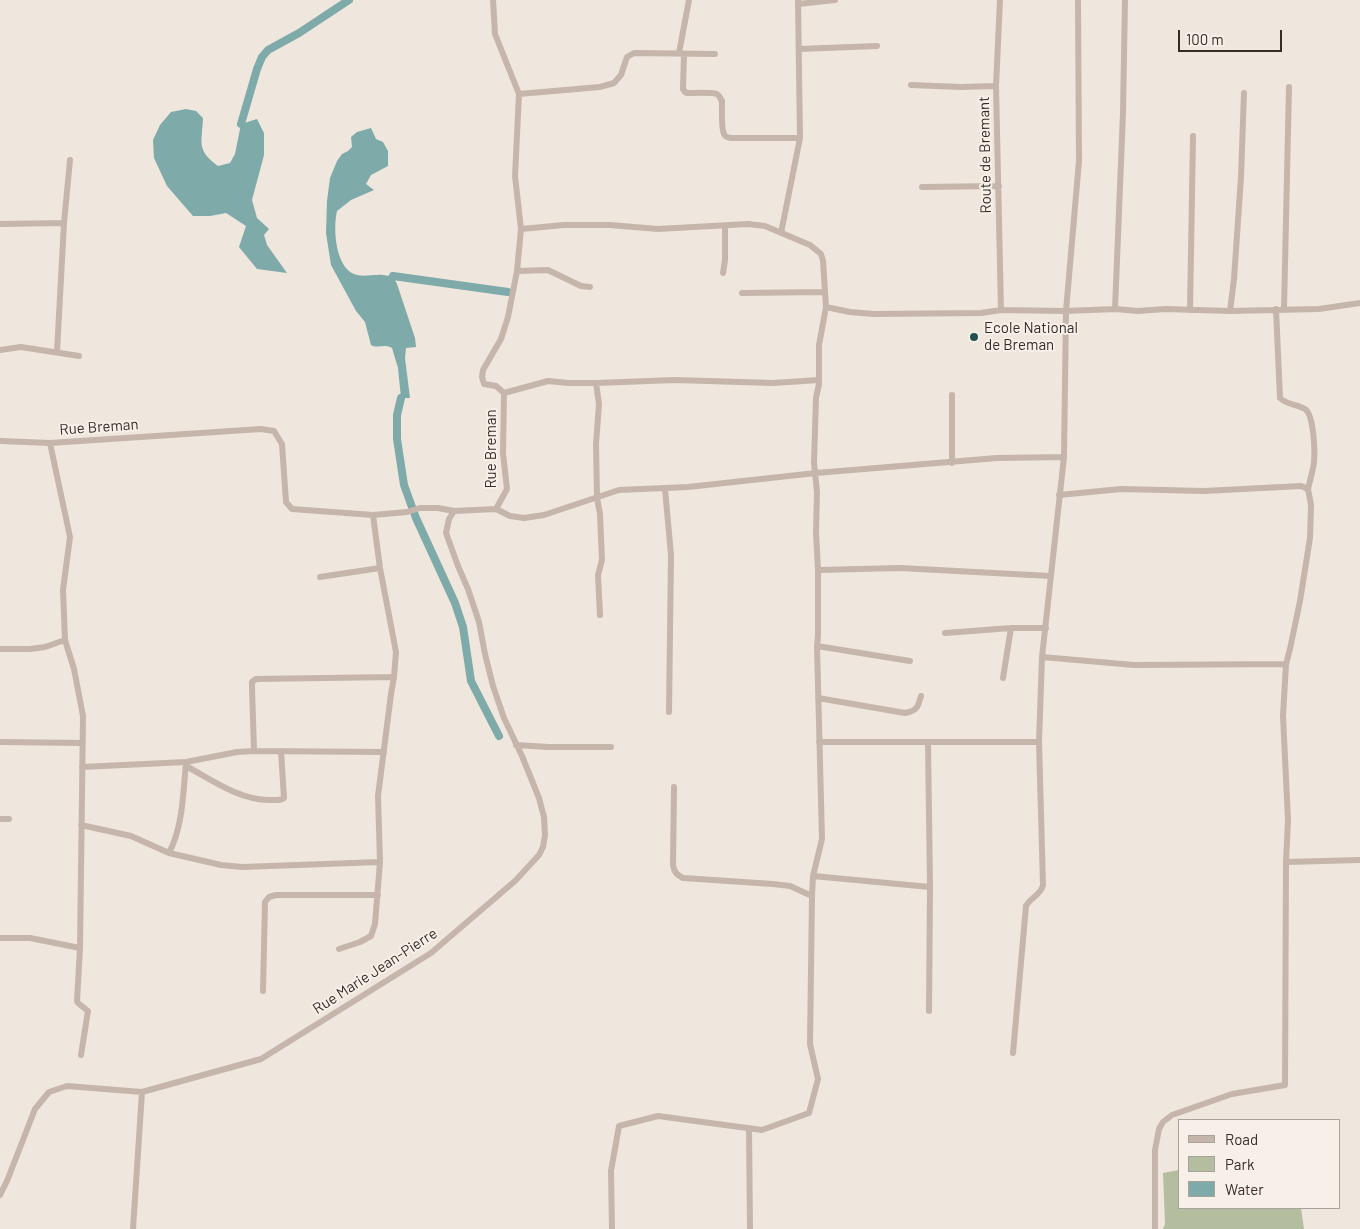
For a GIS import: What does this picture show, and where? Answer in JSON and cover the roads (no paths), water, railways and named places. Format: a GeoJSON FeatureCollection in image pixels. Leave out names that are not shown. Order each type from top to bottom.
{"type":"FeatureCollection","features":[{"type":"Feature","properties":{"kind":"street","name":"Rue Breman"},"geometry":{"type":"LineString","coordinates":[[0,441],[50,443],[261,429],[274,431],[282,444],[286,502],[292,509],[373,515],[407,512],[420,508],[438,508],[454,511],[496,509],[506,489],[503,453],[504,393],[496,386],[484,384],[482,377],[501,339],[508,317],[518,271],[521,229],[515,176],[519,94],[495,34],[494,0]]}},
{"type":"Feature","properties":{"kind":"street"},"geometry":{"type":"LineString","coordinates":[[689,0],[682,53],[684,92],[717,94],[720,97],[722,101],[724,135],[727,137],[800,138]]}},
{"type":"Feature","properties":{"kind":"street"},"geometry":{"type":"LineString","coordinates":[[782,233],[800,138],[798,2],[835,0]]}},
{"type":"Feature","properties":{"kind":"street","name":"Route de Bremant"},"geometry":{"type":"LineString","coordinates":[[1000,0],[996,86],[1001,310]]}},
{"type":"Feature","properties":{"kind":"street"},"geometry":{"type":"LineString","coordinates":[[1013,1053],[1026,906],[1030,900],[1039,894],[1043,885],[1039,742],[1042,657],[1064,457],[1066,311],[1079,162],[1078,0]]}},
{"type":"Feature","properties":{"kind":"street"},"geometry":{"type":"LineString","coordinates":[[1115,309],[1123,113],[1125,0]]}},
{"type":"Feature","properties":{"kind":"street"},"geometry":{"type":"LineString","coordinates":[[799,49],[877,46]]}},
{"type":"Feature","properties":{"kind":"street"},"geometry":{"type":"LineString","coordinates":[[519,94],[600,87],[614,83],[621,75],[627,57],[634,53],[715,54]]}},
{"type":"Feature","properties":{"kind":"street"},"geometry":{"type":"LineString","coordinates":[[911,85],[996,86]]}},
{"type":"Feature","properties":{"kind":"street"},"geometry":{"type":"LineString","coordinates":[[1284,309],[1289,87]]}},
{"type":"Feature","properties":{"kind":"street"},"geometry":{"type":"LineString","coordinates":[[1230,311],[1241,177],[1244,92]]}},
{"type":"Feature","properties":{"kind":"street"},"geometry":{"type":"LineString","coordinates":[[1190,310],[1193,136]]}},
{"type":"Feature","properties":{"kind":"street"},"geometry":{"type":"LineString","coordinates":[[57,352],[64,223],[70,160]]}},
{"type":"Feature","properties":{"kind":"street"},"geometry":{"type":"LineString","coordinates":[[922,186],[999,186]]}},
{"type":"Feature","properties":{"kind":"street"},"geometry":{"type":"LineString","coordinates":[[0,224],[64,223]]}},
{"type":"Feature","properties":{"kind":"street"},"geometry":{"type":"LineString","coordinates":[[521,229],[564,225],[610,225],[658,229],[748,224],[765,226],[810,245],[821,254],[825,292],[826,307],[819,345],[814,463],[818,492],[816,532],[818,570],[817,646],[822,839],[813,876],[810,1044],[818,1079],[809,1113],[762,1130],[658,1116],[619,1126],[611,1171],[612,1229]]}},
{"type":"Feature","properties":{"kind":"street"},"geometry":{"type":"LineString","coordinates":[[723,273],[725,225]]}},
{"type":"Feature","properties":{"kind":"street"},"geometry":{"type":"LineString","coordinates":[[518,271],[548,270],[581,286],[590,287]]}},
{"type":"Feature","properties":{"kind":"street"},"geometry":{"type":"LineString","coordinates":[[742,293],[825,292]]}},
{"type":"Feature","properties":{"kind":"street"},"geometry":{"type":"LineString","coordinates":[[826,307],[874,314],[981,313],[1001,310],[1066,311],[1115,309],[1138,311],[1165,309],[1230,311],[1319,309],[1360,303]]}},
{"type":"Feature","properties":{"kind":"street"},"geometry":{"type":"LineString","coordinates":[[1155,1229],[1155,1150],[1163,1122],[1172,1116],[1232,1094],[1286,1085],[1286,862],[1288,820],[1283,716],[1286,664],[1300,601],[1310,538],[1311,505],[1308,489],[1314,461],[1313,432],[1309,414],[1306,410],[1284,402],[1280,398],[1276,309]]}},
{"type":"Feature","properties":{"kind":"street"},"geometry":{"type":"LineString","coordinates":[[0,350],[21,347],[79,356]]}},
{"type":"Feature","properties":{"kind":"street"},"geometry":{"type":"LineString","coordinates":[[504,393],[548,381],[596,383],[675,380],[773,383],[819,380]]}},
{"type":"Feature","properties":{"kind":"street"},"geometry":{"type":"LineString","coordinates":[[596,383],[599,404],[596,444],[597,498],[600,514],[602,560],[598,575],[600,615]]}},
{"type":"Feature","properties":{"kind":"street"},"geometry":{"type":"LineString","coordinates":[[952,395],[952,463]]}},
{"type":"Feature","properties":{"kind":"street"},"geometry":{"type":"LineString","coordinates":[[50,443],[70,537],[63,590],[65,640],[74,669],[83,716],[80,948],[76,1000],[88,1011],[81,1055]]}},
{"type":"Feature","properties":{"kind":"street"},"geometry":{"type":"LineString","coordinates":[[496,509],[510,516],[524,518],[544,515],[619,490],[665,489],[816,473],[1014,457],[1064,457]]}},
{"type":"Feature","properties":{"kind":"street"},"geometry":{"type":"LineString","coordinates":[[1060,494],[1121,488],[1204,491],[1301,486],[1308,489]]}},
{"type":"Feature","properties":{"kind":"street"},"geometry":{"type":"LineString","coordinates":[[665,489],[671,555],[669,712]]}},
{"type":"Feature","properties":{"kind":"street","name":"Rue Marie Jean-Pierre"},"geometry":{"type":"LineString","coordinates":[[0,1195],[35,1109],[49,1092],[67,1086],[142,1092],[261,1059],[431,953],[515,881],[539,856],[545,835],[544,818],[539,798],[504,718],[493,686],[476,614],[446,533],[449,520],[454,511]]}},
{"type":"Feature","properties":{"kind":"street"},"geometry":{"type":"LineString","coordinates":[[339,949],[371,936],[375,924],[378,895],[380,862],[378,796],[396,652],[380,568],[373,515]]}},
{"type":"Feature","properties":{"kind":"street"},"geometry":{"type":"LineString","coordinates":[[320,577],[380,568]]}},
{"type":"Feature","properties":{"kind":"street"},"geometry":{"type":"LineString","coordinates":[[818,570],[900,568],[1050,576]]}},
{"type":"Feature","properties":{"kind":"street"},"geometry":{"type":"LineString","coordinates":[[945,633],[1011,628],[1046,628]]}},
{"type":"Feature","properties":{"kind":"street"},"geometry":{"type":"LineString","coordinates":[[1003,678],[1011,628]]}},
{"type":"Feature","properties":{"kind":"street"},"geometry":{"type":"LineString","coordinates":[[0,648],[38,648],[65,640]]}},
{"type":"Feature","properties":{"kind":"street"},"geometry":{"type":"LineString","coordinates":[[817,646],[910,661]]}},
{"type":"Feature","properties":{"kind":"street"},"geometry":{"type":"LineString","coordinates":[[1042,657],[1134,665],[1286,664]]}},
{"type":"Feature","properties":{"kind":"street"},"geometry":{"type":"LineString","coordinates":[[254,751],[252,682],[256,679],[394,677]]}},
{"type":"Feature","properties":{"kind":"street"},"geometry":{"type":"LineString","coordinates":[[818,698],[905,713],[913,712],[918,706],[921,696]]}},
{"type":"Feature","properties":{"kind":"street"},"geometry":{"type":"LineString","coordinates":[[0,742],[83,743]]}},
{"type":"Feature","properties":{"kind":"street"},"geometry":{"type":"LineString","coordinates":[[820,742],[1039,742]]}},
{"type":"Feature","properties":{"kind":"street"},"geometry":{"type":"LineString","coordinates":[[928,742],[929,1011]]}},
{"type":"Feature","properties":{"kind":"street"},"geometry":{"type":"LineString","coordinates":[[516,745],[611,747]]}},
{"type":"Feature","properties":{"kind":"street"},"geometry":{"type":"LineString","coordinates":[[186,764],[240,795],[262,800],[281,800],[284,798],[281,750]]}},
{"type":"Feature","properties":{"kind":"street"},"geometry":{"type":"LineString","coordinates":[[82,767],[186,764],[237,752],[254,751],[384,752]]}},
{"type":"Feature","properties":{"kind":"street"},"geometry":{"type":"LineString","coordinates":[[169,853],[175,841],[181,817],[186,764]]}},
{"type":"Feature","properties":{"kind":"street"},"geometry":{"type":"LineString","coordinates":[[674,787],[673,865],[678,876],[683,878],[790,886],[812,896]]}},
{"type":"Feature","properties":{"kind":"street"},"geometry":{"type":"LineString","coordinates":[[0,818],[9,819]]}},
{"type":"Feature","properties":{"kind":"street"},"geometry":{"type":"LineString","coordinates":[[81,824],[131,836],[169,853],[221,865],[242,867],[380,862]]}},
{"type":"Feature","properties":{"kind":"street"},"geometry":{"type":"LineString","coordinates":[[1286,862],[1360,860]]}},
{"type":"Feature","properties":{"kind":"street"},"geometry":{"type":"LineString","coordinates":[[813,876],[930,887]]}},
{"type":"Feature","properties":{"kind":"street"},"geometry":{"type":"LineString","coordinates":[[263,991],[265,902],[269,898],[276,895],[378,895]]}},
{"type":"Feature","properties":{"kind":"street"},"geometry":{"type":"LineString","coordinates":[[0,938],[30,938],[80,948]]}},
{"type":"Feature","properties":{"kind":"street"},"geometry":{"type":"LineString","coordinates":[[133,1229],[142,1092]]}},
{"type":"Feature","properties":{"kind":"street"},"geometry":{"type":"LineString","coordinates":[[748,1128],[750,1229]]}},
{"type":"Feature","properties":{"kind":"water"},"geometry":{"type":"Polygon","coordinates":[[[186,109],[196,111],[203,118],[203,150],[218,166],[230,163],[235,154],[241,124],[257,119],[264,133],[264,155],[252,200],[257,218],[269,229],[264,235],[267,245],[287,273],[257,269],[239,247],[246,226],[226,213],[210,216],[193,216],[167,186],[154,158],[153,140],[160,125],[171,112],[186,109]]]}},
{"type":"Feature","properties":{"kind":"water"},"geometry":{"type":"Polygon","coordinates":[[[371,128],[376,139],[383,142],[388,151],[388,166],[371,175],[366,184],[374,190],[351,200],[337,211],[335,227],[337,246],[343,263],[354,274],[363,276],[393,276],[397,284],[415,338],[416,347],[406,348],[405,358],[410,398],[401,398],[398,368],[392,348],[371,345],[365,322],[356,311],[331,265],[326,233],[330,178],[337,161],[342,154],[352,147],[351,137],[357,132],[371,128]]]}},
{"type":"Feature","properties":{"kind":"waterway"},"geometry":{"type":"LineString","coordinates":[[241,124],[257,69],[262,57],[268,50],[299,33],[349,0]]}},
{"type":"Feature","properties":{"kind":"waterway"},"geometry":{"type":"LineString","coordinates":[[393,276],[508,292]]}},
{"type":"Feature","properties":{"kind":"waterway"},"geometry":{"type":"LineString","coordinates":[[401,398],[397,415],[397,439],[404,485],[416,518],[455,603],[463,627],[471,681],[499,736]]}},
{"type":"Feature","properties":{"kind":"place","name":"Ecole National de Breman"},"geometry":{"type":"Point","coordinates":[974,337]}}]}
